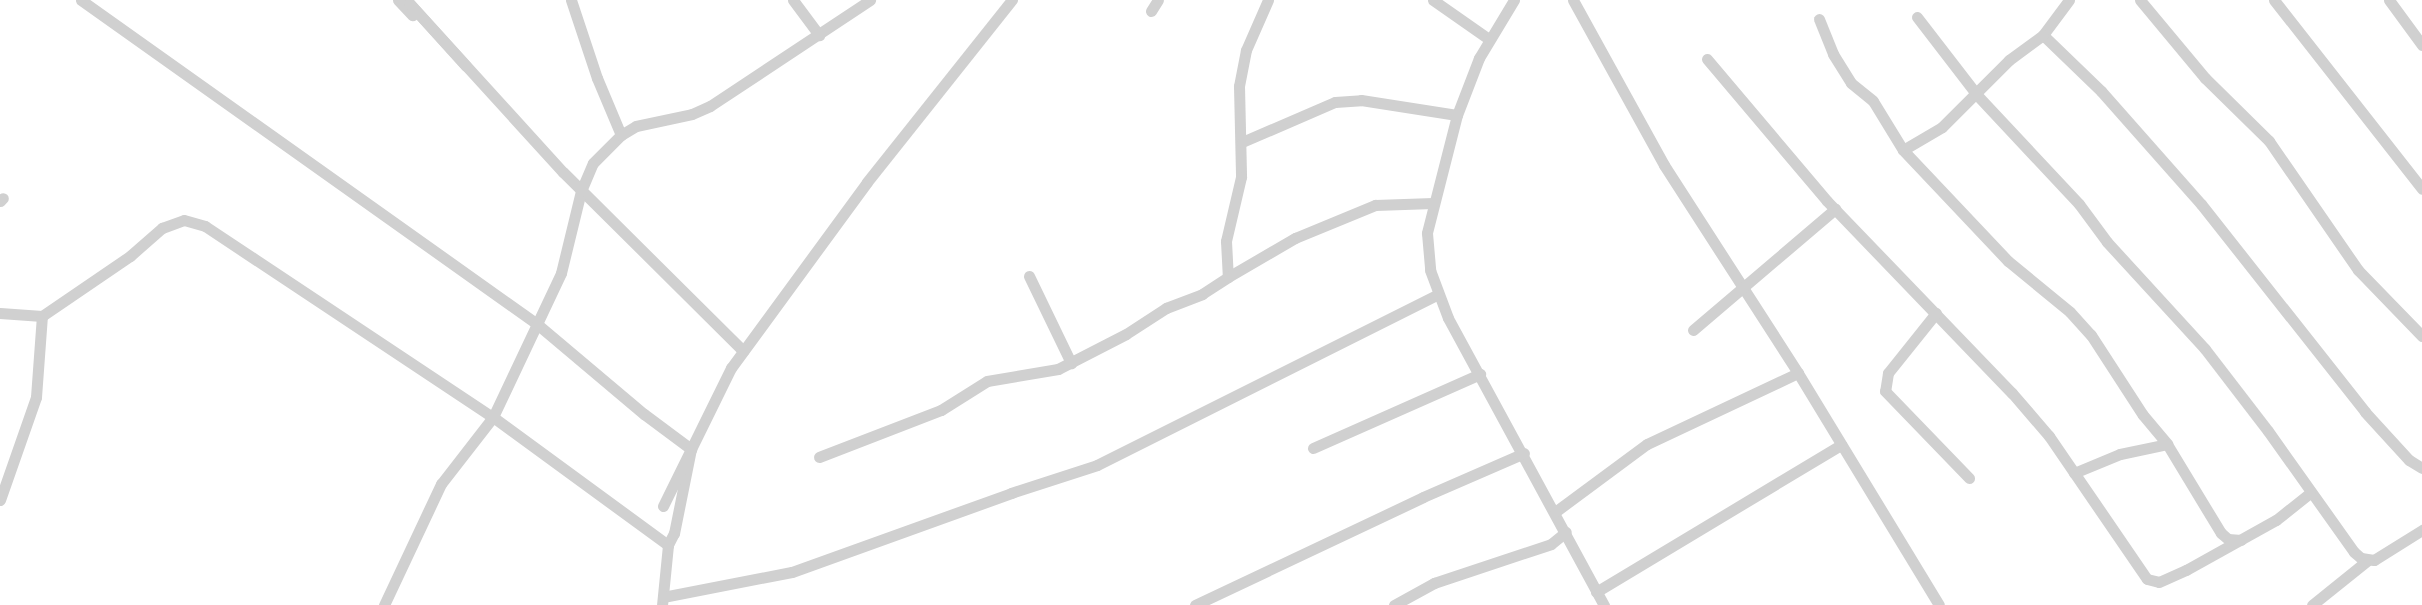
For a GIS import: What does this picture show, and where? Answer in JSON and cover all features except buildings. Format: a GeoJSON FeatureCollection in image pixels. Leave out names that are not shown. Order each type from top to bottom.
{"type":"FeatureCollection","features":[{"type":"Feature","properties":{"kind":"street"},"geometry":{"type":"LineString","coordinates":[[82,0],[537,324],[644,414],[691,449],[674,532],[668,545],[663,601],[792,572],[1011,493],[1097,466],[1437,294]]}},
{"type":"Feature","properties":{"kind":"street"},"geometry":{"type":"LineString","coordinates":[[572,0],[597,78],[621,135]]}},
{"type":"Feature","properties":{"kind":"street"},"geometry":{"type":"LineString","coordinates":[[793,0],[818,35]]}},
{"type":"Feature","properties":{"kind":"street"},"geometry":{"type":"LineString","coordinates":[[384,605],[441,484],[493,417],[537,324],[561,273],[581,191],[593,163],[621,135],[636,126],[692,114],[710,106],[870,0]]}},
{"type":"Feature","properties":{"kind":"street"},"geometry":{"type":"LineString","coordinates":[[663,506],[731,368],[867,182],[1012,0]]}},
{"type":"Feature","properties":{"kind":"street"},"geometry":{"type":"LineString","coordinates":[[1151,11],[1158,0]]}},
{"type":"Feature","properties":{"kind":"street"},"geometry":{"type":"LineString","coordinates":[[1228,277],[1226,241],[1241,176],[1240,86],[1246,50],[1268,0]]}},
{"type":"Feature","properties":{"kind":"street"},"geometry":{"type":"LineString","coordinates":[[1433,0],[1489,39]]}},
{"type":"Feature","properties":{"kind":"street"},"geometry":{"type":"LineString","coordinates":[[1514,0],[1489,39],[1470,76],[1457,115],[1433,203],[1427,250],[1437,294],[1604,605]]}},
{"type":"Feature","properties":{"kind":"street"},"geometry":{"type":"LineString","coordinates":[[1572,0],[1630,108],[1798,373],[1938,605]]}},
{"type":"Feature","properties":{"kind":"street"},"geometry":{"type":"LineString","coordinates":[[1903,150],[1942,127],[1977,95],[2004,64],[2043,35],[2069,0]]}},
{"type":"Feature","properties":{"kind":"street"},"geometry":{"type":"LineString","coordinates":[[2140,0],[2206,78],[2269,141],[2358,270],[2422,336]]}},
{"type":"Feature","properties":{"kind":"street"},"geometry":{"type":"LineString","coordinates":[[2274,0],[2422,189]]}},
{"type":"Feature","properties":{"kind":"street"},"geometry":{"type":"LineString","coordinates":[[2389,0],[2422,45]]}},
{"type":"Feature","properties":{"kind":"street"},"geometry":{"type":"LineString","coordinates":[[403,1],[581,191],[743,351]]}},
{"type":"Feature","properties":{"kind":"street"},"geometry":{"type":"LineString","coordinates":[[403,1],[466,66]]}},
{"type":"Feature","properties":{"kind":"street"},"geometry":{"type":"LineString","coordinates":[[1917,17],[1977,95],[2079,204],[2107,242],[2205,349],[2268,431],[2343,540],[2354,552],[2368,560]]}},
{"type":"Feature","properties":{"kind":"street"},"geometry":{"type":"LineString","coordinates":[[1819,19],[1833,54],[1851,83],[1873,101],[1903,150],[2008,261],[2070,312],[2086,329],[2143,415],[2167,444],[2222,533],[2231,540],[2240,540]]}},
{"type":"Feature","properties":{"kind":"street"},"geometry":{"type":"LineString","coordinates":[[2043,35],[2101,91],[2201,204],[2365,412],[2408,460],[2422,468]]}},
{"type":"Feature","properties":{"kind":"street"},"geometry":{"type":"LineString","coordinates":[[1707,59],[1835,209],[1936,313],[2049,436],[2147,579],[2153,582],[2170,578],[2276,520],[2310,493]]}},
{"type":"Feature","properties":{"kind":"street"},"geometry":{"type":"LineString","coordinates":[[1242,142],[1335,102],[1361,100],[1457,115]]}},
{"type":"Feature","properties":{"kind":"street"},"geometry":{"type":"LineString","coordinates":[[819,457],[941,410],[987,381],[1050,372],[1071,363],[1126,334],[1166,308],[1202,294],[1295,238],[1374,205],[1433,203]]}},
{"type":"Feature","properties":{"kind":"street"},"geometry":{"type":"LineString","coordinates":[[1694,330],[1835,209]]}},
{"type":"Feature","properties":{"kind":"street"},"geometry":{"type":"LineString","coordinates":[[0,313],[42,316],[130,256],[162,228],[184,220],[205,226],[493,417],[668,545]]}},
{"type":"Feature","properties":{"kind":"street"},"geometry":{"type":"LineString","coordinates":[[205,226],[266,274]]}},
{"type":"Feature","properties":{"kind":"street"},"geometry":{"type":"LineString","coordinates":[[1029,276],[1071,363]]}},
{"type":"Feature","properties":{"kind":"street"},"geometry":{"type":"LineString","coordinates":[[1936,313],[1888,373],[1885,390],[1969,478]]}},
{"type":"Feature","properties":{"kind":"street"},"geometry":{"type":"LineString","coordinates":[[0,500],[36,397],[42,316]]}},
{"type":"Feature","properties":{"kind":"street"},"geometry":{"type":"LineString","coordinates":[[1555,512],[1647,444],[1798,373]]}},
{"type":"Feature","properties":{"kind":"street"},"geometry":{"type":"LineString","coordinates":[[1313,448],[1480,374]]}},
{"type":"Feature","properties":{"kind":"street"},"geometry":{"type":"LineString","coordinates":[[2074,473],[2120,454],[2167,444]]}},
{"type":"Feature","properties":{"kind":"street"},"geometry":{"type":"LineString","coordinates":[[1596,592],[1842,445]]}},
{"type":"Feature","properties":{"kind":"street"},"geometry":{"type":"LineString","coordinates":[[1195,605],[1424,497],[1524,453]]}},
{"type":"Feature","properties":{"kind":"street"},"geometry":{"type":"LineString","coordinates":[[2312,605],[2368,560],[2384,556],[2422,530]]}},
{"type":"Feature","properties":{"kind":"street"},"geometry":{"type":"LineString","coordinates":[[1394,605],[1434,582],[1551,544],[1566,532]]}}]}
